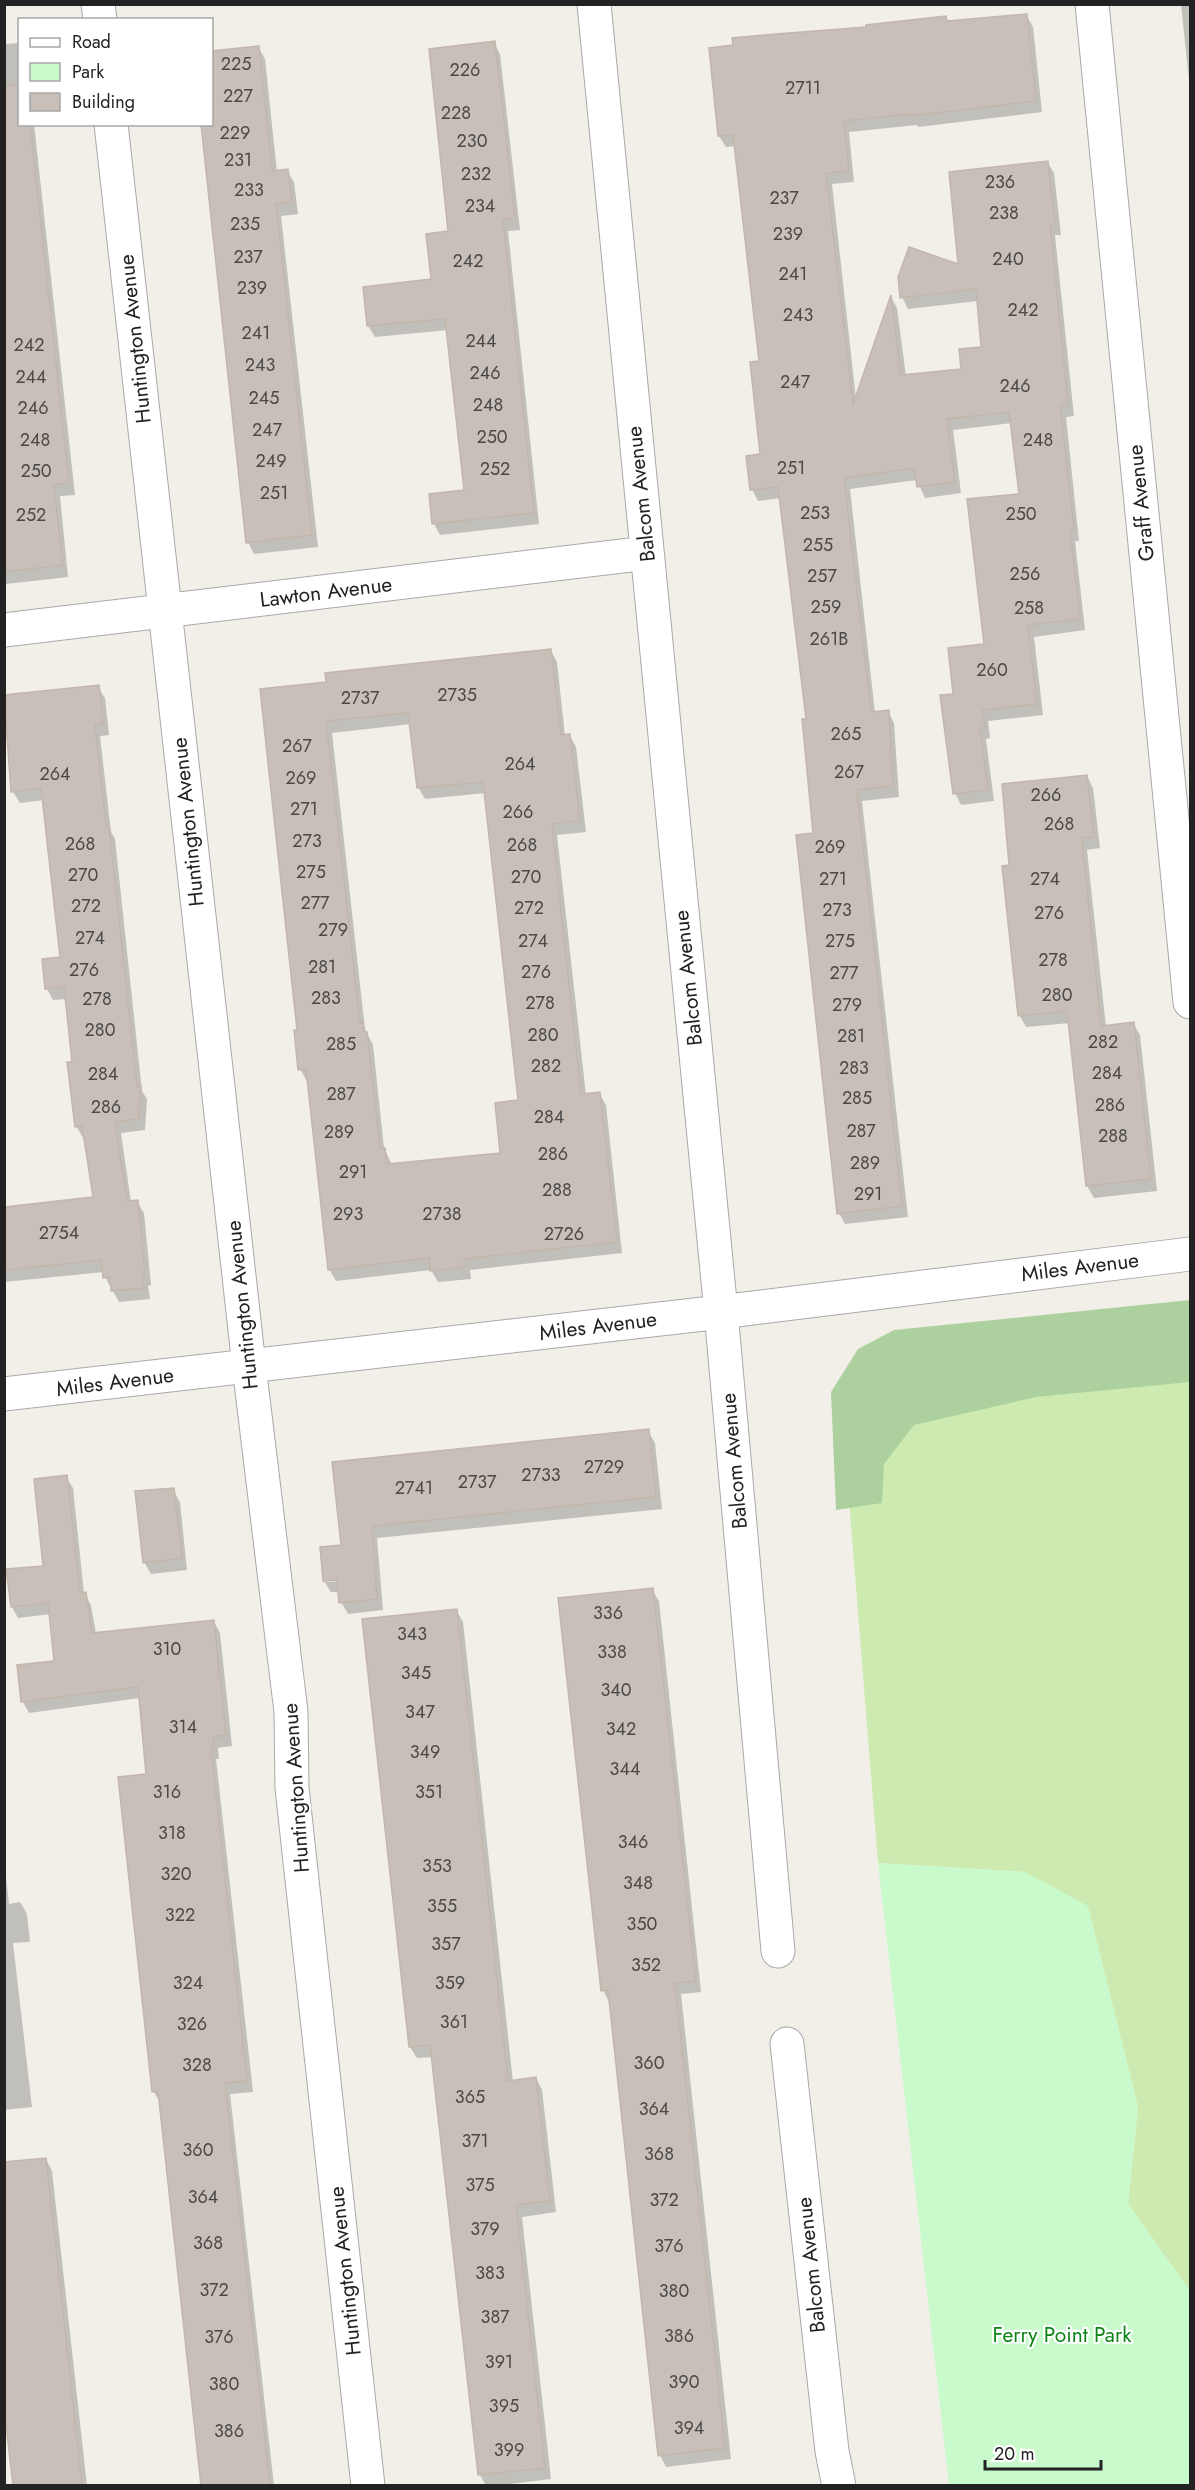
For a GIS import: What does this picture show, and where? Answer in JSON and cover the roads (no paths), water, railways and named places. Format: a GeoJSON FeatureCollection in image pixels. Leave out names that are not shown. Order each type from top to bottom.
{"type":"FeatureCollection","features":[{"type":"Feature","properties":{"kind":"street","name":"Balcom Avenue"},"geometry":{"type":"LineString","coordinates":[[594,4],[721,1312],[778,1951]]}},
{"type":"Feature","properties":{"kind":"street","name":"Graff Avenue"},"geometry":{"type":"LineString","coordinates":[[1092,4],[1191,1002]]}},
{"type":"Feature","properties":{"kind":"street","name":"Huntington Avenue"},"geometry":{"type":"LineString","coordinates":[[111,126],[249,1366],[291,1712],[292,1788],[368,2486]]}},
{"type":"Feature","properties":{"kind":"street","name":"Lawton Avenue"},"geometry":{"type":"LineString","coordinates":[[4,630],[647,553]]}},
{"type":"Feature","properties":{"kind":"street","name":"Miles Avenue"},"geometry":{"type":"LineString","coordinates":[[4,1394],[721,1312],[1191,1254]]}},
{"type":"Feature","properties":{"kind":"street","name":"Balcom Avenue"},"geometry":{"type":"LineString","coordinates":[[787,2044],[832,2451],[839,2486]]}},
{"type":"Feature","properties":{"kind":"park label","name":"Ferry Point Park"},"geometry":{"type":"Point","coordinates":[1062,2335]}}]}
